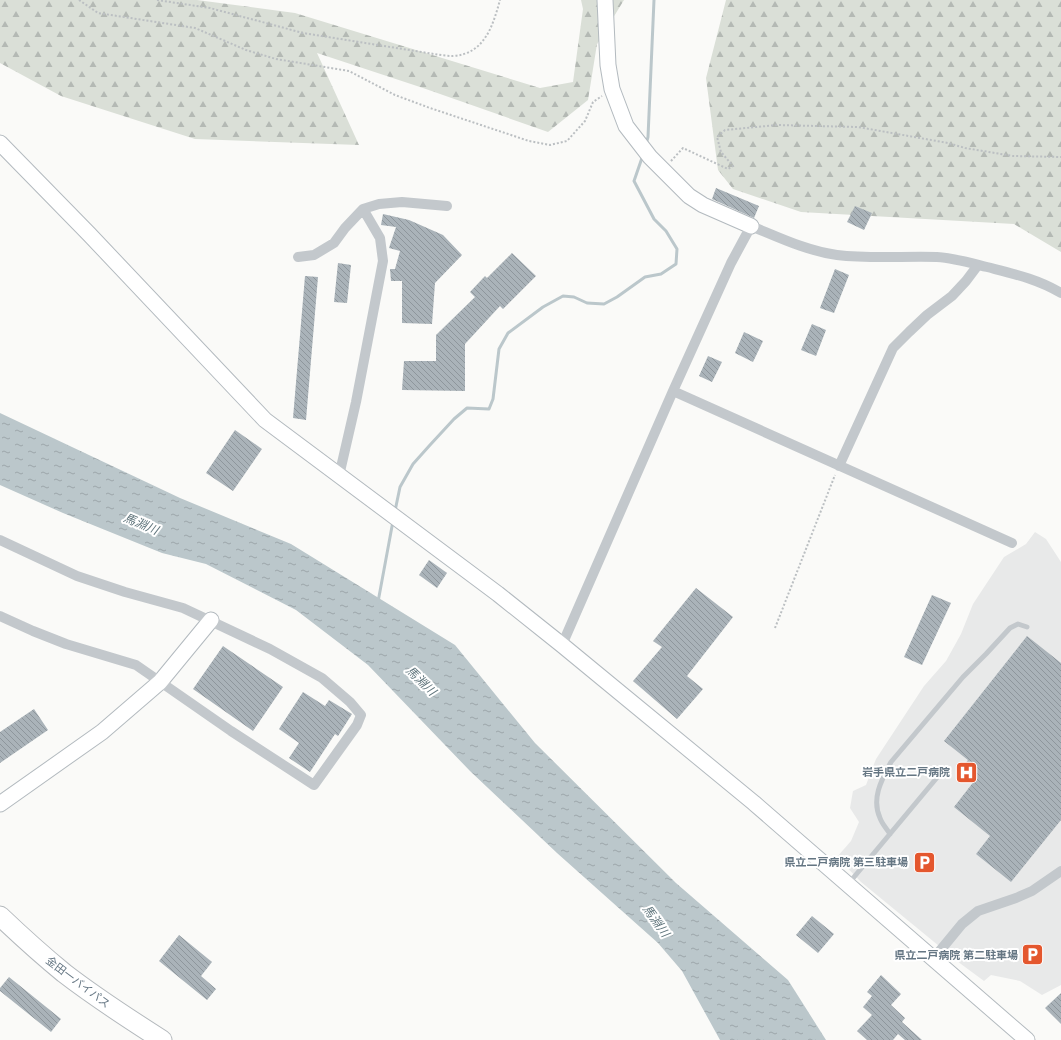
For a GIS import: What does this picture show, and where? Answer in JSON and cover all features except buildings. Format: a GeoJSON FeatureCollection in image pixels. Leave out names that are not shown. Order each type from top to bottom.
{"type":"FeatureCollection","features":[{"type":"Feature","properties":{"kind":"highway","name":"金田一バイパス"},"geometry":{"type":"LineString","coordinates":[[0,916],[65,974],[117,1011],[162,1040]]}},
{"type":"Feature","properties":{"kind":"street"},"geometry":{"type":"LineString","coordinates":[[605,0],[608,65],[612,89],[626,126],[649,156],[663,171],[690,196],[703,205],[751,226],[814,250],[867,257],[951,258],[1045,284],[1061,293]]}},
{"type":"Feature","properties":{"kind":"street"},"geometry":{"type":"LineString","coordinates":[[0,143],[89,234],[265,420],[402,521],[562,645],[754,803],[1027,1040]]}},
{"type":"Feature","properties":{"kind":"street"},"geometry":{"type":"LineString","coordinates":[[298,257],[314,255],[334,243],[345,228],[363,209],[379,204],[402,202],[447,206]]}},
{"type":"Feature","properties":{"kind":"street"},"geometry":{"type":"LineString","coordinates":[[339,476],[356,402],[383,261],[380,238],[363,209]]}},
{"type":"Feature","properties":{"kind":"street"},"geometry":{"type":"LineString","coordinates":[[562,645],[731,263],[751,226]]}},
{"type":"Feature","properties":{"kind":"street"},"geometry":{"type":"LineString","coordinates":[[839,466],[893,348],[927,315],[952,296],[978,265]]}},
{"type":"Feature","properties":{"kind":"street"},"geometry":{"type":"LineString","coordinates":[[674,391],[1012,543]]}},
{"type":"Feature","properties":{"kind":"street"},"geometry":{"type":"LineString","coordinates":[[0,540],[77,576],[125,592],[183,608],[270,649],[322,678],[350,702],[361,715],[357,725],[314,785],[136,665],[66,644],[0,616]]}},
{"type":"Feature","properties":{"kind":"street"},"geometry":{"type":"LineString","coordinates":[[0,804],[102,732],[160,682],[210,620]]}},
{"type":"Feature","properties":{"kind":"street"},"geometry":{"type":"LineString","coordinates":[[934,958],[962,924],[978,911],[1032,891],[1061,871]]}},
{"type":"Feature","properties":{"kind":"lane"},"geometry":{"type":"LineString","coordinates":[[890,834],[880,818],[877,805],[878,790],[882,778],[891,762],[963,677],[1005,632],[1018,624],[1027,627]]}},
{"type":"Feature","properties":{"kind":"lane"},"geometry":{"type":"LineString","coordinates":[[848,884],[945,768]]}},
{"type":"Feature","properties":{"kind":"path"},"geometry":{"type":"LineString","coordinates":[[78,0],[98,13],[195,28],[246,50],[276,59],[349,71],[395,94],[430,108],[529,141],[550,145],[567,141],[585,121],[593,102],[612,89]]}},
{"type":"Feature","properties":{"kind":"path"},"geometry":{"type":"LineString","coordinates":[[157,0],[216,10],[303,33],[454,56],[470,52],[488,35],[494,24],[500,0]]}},
{"type":"Feature","properties":{"kind":"path"},"geometry":{"type":"LineString","coordinates":[[663,171],[683,148],[728,169],[733,166],[721,152],[717,137],[725,130],[778,125],[858,127],[1013,156],[1061,156]]}},
{"type":"Feature","properties":{"kind":"path"},"geometry":{"type":"LineString","coordinates":[[775,628],[839,466]]}},
{"type":"Feature","properties":{"kind":"shaded area","name":"岩手県立二戸病院"},"geometry":{"type":"Polygon","coordinates":[[[1035,532],[1046,539],[1061,562],[1061,985],[1042,995],[1020,981],[991,975],[984,981],[861,882],[837,857],[851,841],[859,822],[850,808],[853,791],[866,785],[876,759],[924,686],[946,661],[961,634],[973,604],[1004,557],[1026,544],[1035,532]]]}},
{"type":"Feature","properties":{"kind":"green space"},"geometry":{"type":"Polygon","coordinates":[[[0,0],[197,0],[295,13],[540,88],[573,82],[583,9],[581,0],[624,0],[597,44],[588,100],[548,132],[317,53],[359,145],[195,139],[61,96],[0,63],[0,0]]]}},
{"type":"Feature","properties":{"kind":"green space"},"geometry":{"type":"Polygon","coordinates":[[[726,0],[1061,0],[1061,252],[1014,224],[801,212],[733,189],[718,170],[706,78],[726,0]]]}},
{"type":"Feature","properties":{"kind":"water","name":"馬淵川"},"geometry":{"type":"Polygon","coordinates":[[[0,413],[180,498],[291,544],[455,645],[535,743],[676,883],[788,980],[826,1040],[720,1040],[682,971],[658,943],[557,853],[470,771],[368,665],[296,610],[206,564],[162,553],[63,513],[0,485],[0,413]]]}},
{"type":"Feature","properties":{"kind":"waterway"},"geometry":{"type":"LineString","coordinates":[[646,144],[648,137],[654,0]]}},
{"type":"Feature","properties":{"kind":"waterway"},"geometry":{"type":"LineString","coordinates":[[395,511],[400,487],[413,464],[430,445],[454,419],[467,408],[489,409],[493,399],[499,349],[508,333],[543,307],[563,296],[574,297],[587,303],[604,304],[617,297],[645,277],[661,274],[676,264],[677,249],[666,231],[654,219],[634,181],[643,155]]}},
{"type":"Feature","properties":{"kind":"waterway"},"geometry":{"type":"LineString","coordinates":[[378,602],[393,521]]}},
{"type":"Feature","properties":{"kind":"place","name":"岩手県立二戸病院"},"geometry":{"type":"Point","coordinates":[966,772]}},
{"type":"Feature","properties":{"kind":"place","name":"県立二戸病院 第三駐車場"},"geometry":{"type":"Point","coordinates":[924,862]}},
{"type":"Feature","properties":{"kind":"place","name":"県立二戸病院 第二駐車場"},"geometry":{"type":"Point","coordinates":[1033,955]}}]}
